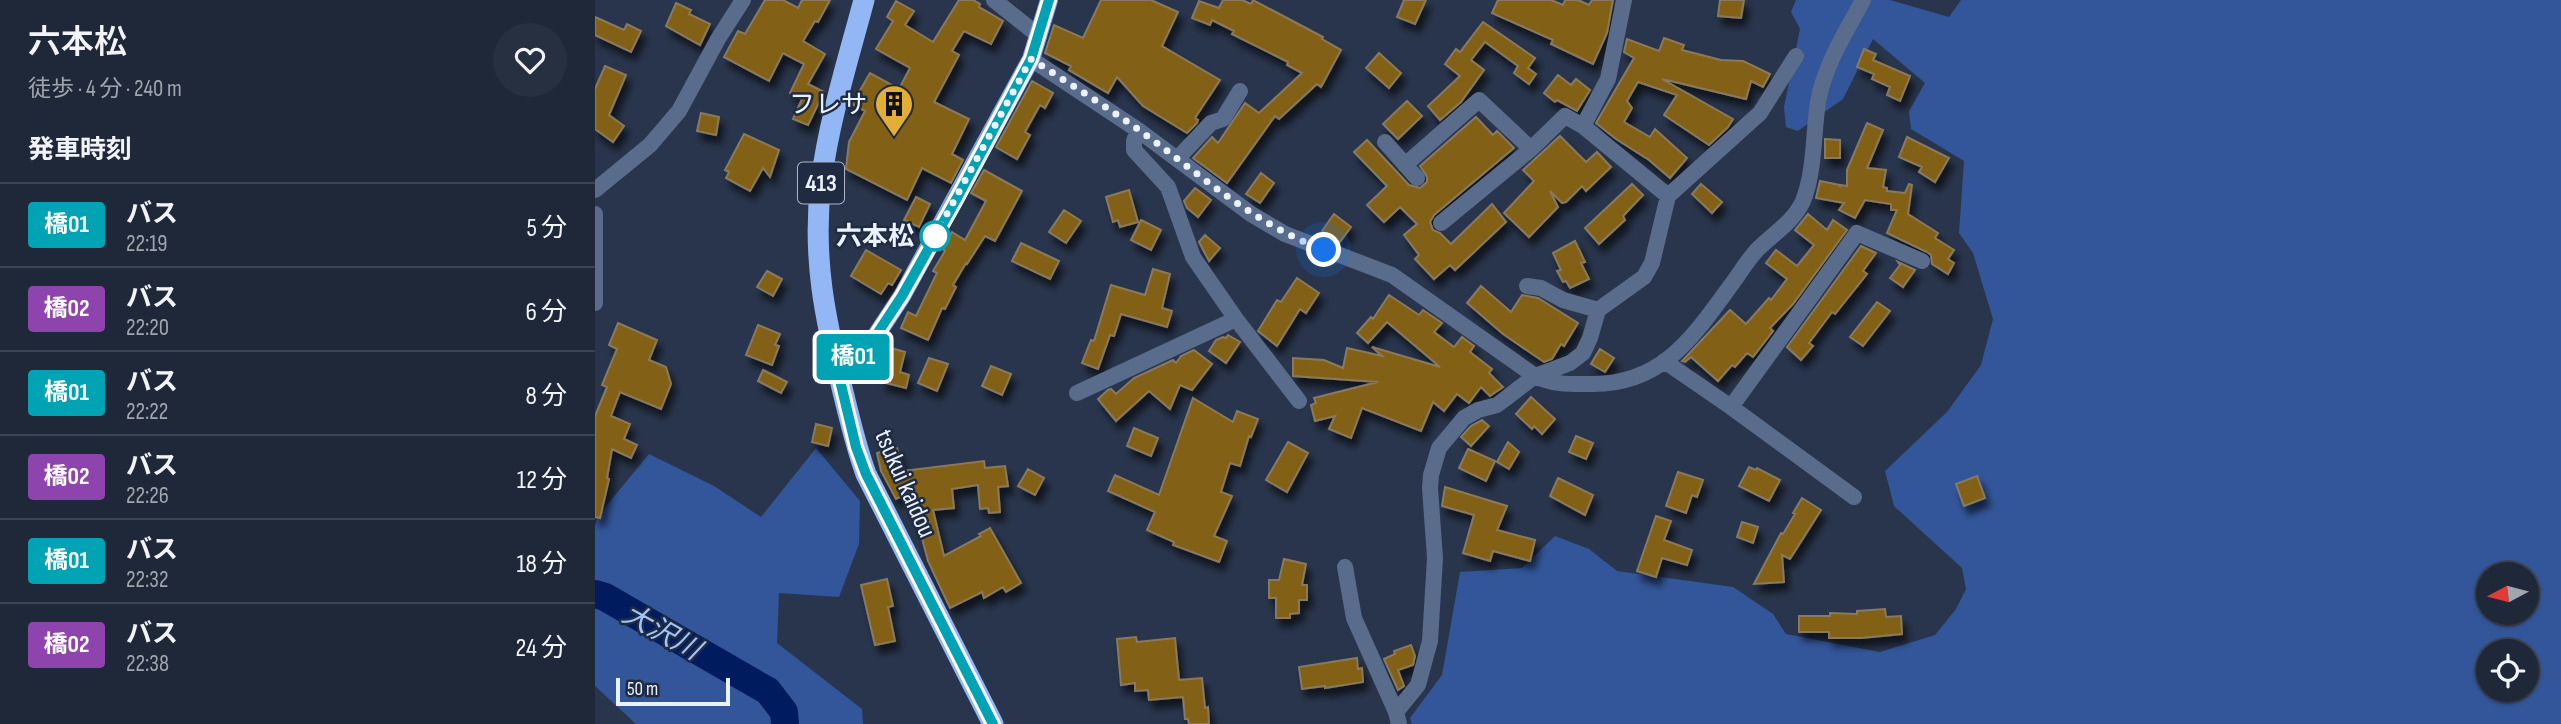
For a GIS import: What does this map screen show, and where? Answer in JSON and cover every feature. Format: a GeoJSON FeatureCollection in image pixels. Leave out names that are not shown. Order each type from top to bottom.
{"type":"FeatureCollection","features":[{"type":"Feature","properties":{"kind":"highway","name":"tsukui kaidou"},"geometry":{"type":"LineString","coordinates":[[864,0],[829,138],[818,211],[819,276],[837,368],[856,447],[866,474],[993,724]]}},
{"type":"Feature","properties":{"kind":"main road"},"geometry":{"type":"LineString","coordinates":[[837,368],[873,340],[887,321],[957,198],[1031,59],[1049,0]]}},
{"type":"Feature","properties":{"kind":"street"},"geometry":{"type":"LineString","coordinates":[[595,190],[650,145],[679,111],[718,39],[743,0]]}},
{"type":"Feature","properties":{"kind":"street"},"geometry":{"type":"LineString","coordinates":[[994,0],[1039,36]]}},
{"type":"Feature","properties":{"kind":"street"},"geometry":{"type":"LineString","coordinates":[[1583,125],[1608,79],[1624,0]]}},
{"type":"Feature","properties":{"kind":"street"},"geometry":{"type":"LineString","coordinates":[[1031,59],[1138,130],[1251,214],[1285,234],[1392,275],[1535,376],[1552,384],[1613,384],[1644,375],[1697,331],[1756,251],[1782,229],[1802,202],[1808,183],[1818,99],[1829,66],[1863,0]]}},
{"type":"Feature","properties":{"kind":"street"},"geometry":{"type":"LineString","coordinates":[[1397,718],[1418,685],[1430,641],[1436,558],[1430,488],[1435,459],[1445,438],[1464,418],[1497,405],[1535,376],[1570,363],[1583,353],[1598,310],[1638,282],[1652,263],[1668,196],[1760,113],[1796,56]]}},
{"type":"Feature","properties":{"kind":"street"},"geometry":{"type":"LineString","coordinates":[[1177,159],[1211,123],[1223,119],[1240,91]]}},
{"type":"Feature","properties":{"kind":"street"},"geometry":{"type":"LineString","coordinates":[[1405,165],[1479,100],[1531,149]]}},
{"type":"Feature","properties":{"kind":"street"},"geometry":{"type":"LineString","coordinates":[[1441,223],[1531,149],[1565,116],[1583,125],[1668,196]]}},
{"type":"Feature","properties":{"kind":"street"},"geometry":{"type":"LineString","coordinates":[[1138,130],[1134,141],[1136,155],[1168,187],[1193,257],[1236,319],[1299,401]]}},
{"type":"Feature","properties":{"kind":"street"},"geometry":{"type":"LineString","coordinates":[[1385,142],[1417,178]]}},
{"type":"Feature","properties":{"kind":"street"},"geometry":{"type":"LineString","coordinates":[[595,214],[595,303]]}},
{"type":"Feature","properties":{"kind":"street"},"geometry":{"type":"LineString","coordinates":[[1731,407],[1857,233],[1922,261]]}},
{"type":"Feature","properties":{"kind":"street"},"geometry":{"type":"LineString","coordinates":[[1527,286],[1541,288],[1563,300],[1598,310]]}},
{"type":"Feature","properties":{"kind":"street"},"geometry":{"type":"LineString","coordinates":[[1077,393],[1236,319]]}},
{"type":"Feature","properties":{"kind":"street"},"geometry":{"type":"LineString","coordinates":[[1664,361],[1854,497]]}},
{"type":"Feature","properties":{"kind":"street"},"geometry":{"type":"LineString","coordinates":[[1345,567],[1354,618],[1397,718]]}},
{"type":"Feature","properties":{"kind":"shaded area"},"geometry":{"type":"Polygon","coordinates":[[[1796,0],[1890,0],[1949,17],[1961,0],[2561,0],[2561,724],[1412,724],[1410,718],[1442,675],[1460,572],[1522,568],[1555,536],[1589,549],[1617,571],[1733,587],[1773,614],[1786,634],[1880,652],[1935,635],[1956,609],[1966,589],[1962,568],[1894,506],[1885,471],[1947,412],[1981,365],[1993,319],[1973,253],[1959,233],[1964,161],[1911,129],[1909,111],[1925,83],[1873,39],[1843,99],[1798,131],[1786,127],[1784,107],[1800,29],[1791,12],[1796,0]]]}},
{"type":"Feature","properties":{"kind":"shaded area"},"geometry":{"type":"Polygon","coordinates":[[[816,448],[860,501],[859,544],[839,597],[779,593],[777,643],[862,709],[863,724],[636,724],[595,686],[595,526],[598,516],[649,454],[714,486],[761,517],[816,448]]]}},
{"type":"Feature","properties":{"kind":"building"},"geometry":{"type":"Polygon","coordinates":[[[765,0],[783,0],[798,8],[802,0],[830,0],[803,41],[825,54],[808,84],[824,92],[808,125],[793,119],[802,99],[790,93],[804,64],[783,53],[769,81],[724,57],[738,31],[745,34],[765,0]]]}},
{"type":"Feature","properties":{"kind":"building"},"geometry":{"type":"Polygon","coordinates":[[[959,0],[973,0],[980,4],[979,7],[1003,21],[991,44],[964,31],[952,51],[959,55],[934,102],[969,119],[952,154],[963,160],[951,183],[922,168],[907,200],[846,169],[849,142],[865,111],[852,104],[870,73],[899,89],[910,68],[876,49],[893,21],[887,17],[896,1],[914,11],[905,25],[933,42],[959,0]]]}},
{"type":"Feature","properties":{"kind":"building"},"geometry":{"type":"Polygon","coordinates":[[[1101,0],[1151,0],[1178,12],[1162,46],[1220,80],[1195,118],[1197,123],[1187,133],[1143,106],[1117,77],[1108,93],[1069,70],[1071,66],[1045,53],[1054,25],[1083,38],[1101,0]]]}},
{"type":"Feature","properties":{"kind":"building"},"geometry":{"type":"Polygon","coordinates":[[[1223,0],[1242,0],[1251,4],[1253,0],[1323,37],[1322,39],[1341,50],[1321,87],[1317,84],[1279,119],[1275,116],[1227,183],[1193,158],[1212,137],[1218,143],[1245,103],[1259,113],[1302,73],[1287,65],[1288,62],[1232,34],[1234,31],[1212,20],[1210,25],[1192,18],[1199,1],[1219,8],[1223,0]]]}},
{"type":"Feature","properties":{"kind":"building"},"geometry":{"type":"Polygon","coordinates":[[[1404,0],[1426,0],[1415,24],[1397,17],[1404,0]]]}},
{"type":"Feature","properties":{"kind":"building"},"geometry":{"type":"Polygon","coordinates":[[[1498,0],[1551,0],[1563,5],[1565,0],[1578,0],[1589,5],[1592,0],[1613,0],[1607,33],[1593,64],[1551,44],[1553,40],[1492,13],[1498,0]]]}},
{"type":"Feature","properties":{"kind":"building"},"geometry":{"type":"Polygon","coordinates":[[[1720,0],[1744,0],[1741,18],[1718,16],[1720,0]]]}},
{"type":"Feature","properties":{"kind":"building"},"geometry":{"type":"Polygon","coordinates":[[[676,3],[691,10],[689,14],[710,24],[700,45],[666,26],[676,3]]]}},
{"type":"Feature","properties":{"kind":"building"},"geometry":{"type":"Polygon","coordinates":[[[595,17],[624,30],[627,24],[641,31],[631,52],[595,35],[595,17]]]}},
{"type":"Feature","properties":{"kind":"building"},"geometry":{"type":"Polygon","coordinates":[[[1483,22],[1535,58],[1528,68],[1536,74],[1529,84],[1514,73],[1518,66],[1485,42],[1471,60],[1484,70],[1461,102],[1440,120],[1428,106],[1460,76],[1445,64],[1456,49],[1460,52],[1483,22]]]}},
{"type":"Feature","properties":{"kind":"building"},"geometry":{"type":"Polygon","coordinates":[[[1664,38],[1684,45],[1682,50],[1721,60],[1743,61],[1770,74],[1763,87],[1751,81],[1746,99],[1662,79],[1733,119],[1709,145],[1664,115],[1677,95],[1638,82],[1627,101],[1632,108],[1624,122],[1650,137],[1655,129],[1687,158],[1670,178],[1596,123],[1634,58],[1624,52],[1627,39],[1659,51],[1664,38]]]}},
{"type":"Feature","properties":{"kind":"building"},"geometry":{"type":"Polygon","coordinates":[[[1864,49],[1876,54],[1873,60],[1910,76],[1900,101],[1887,95],[1890,87],[1872,79],[1874,74],[1857,67],[1864,49]]]}},
{"type":"Feature","properties":{"kind":"building"},"geometry":{"type":"Polygon","coordinates":[[[1379,53],[1401,73],[1389,88],[1366,68],[1379,53]]]}},
{"type":"Feature","properties":{"kind":"building"},"geometry":{"type":"Polygon","coordinates":[[[605,66],[626,75],[609,115],[624,126],[613,142],[595,129],[595,89],[605,66]]]}},
{"type":"Feature","properties":{"kind":"building"},"geometry":{"type":"Polygon","coordinates":[[[1558,75],[1571,85],[1576,79],[1590,90],[1577,111],[1557,100],[1555,102],[1544,93],[1558,75]]]}},
{"type":"Feature","properties":{"kind":"building"},"geometry":{"type":"Polygon","coordinates":[[[1032,81],[1053,93],[1045,108],[1040,105],[1025,132],[1030,135],[1017,159],[996,147],[1032,81]]]}},
{"type":"Feature","properties":{"kind":"building"},"geometry":{"type":"Polygon","coordinates":[[[1407,101],[1422,116],[1398,139],[1383,124],[1407,101]]]}},
{"type":"Feature","properties":{"kind":"building"},"geometry":{"type":"Polygon","coordinates":[[[701,113],[719,117],[716,135],[697,131],[701,113]]]}},
{"type":"Feature","properties":{"kind":"building"},"geometry":{"type":"Polygon","coordinates":[[[1476,117],[1493,135],[1497,131],[1514,148],[1434,215],[1430,222],[1433,230],[1451,244],[1492,204],[1506,222],[1455,270],[1450,265],[1434,279],[1415,259],[1419,255],[1404,235],[1417,224],[1400,207],[1384,222],[1367,205],[1387,186],[1354,152],[1367,140],[1409,185],[1420,188],[1427,182],[1427,177],[1420,166],[1476,117]]]}},
{"type":"Feature","properties":{"kind":"building"},"geometry":{"type":"Polygon","coordinates":[[[1867,123],[1883,130],[1867,168],[1886,170],[1883,187],[1887,188],[1887,191],[1905,193],[1909,184],[1912,185],[1908,214],[1938,233],[1935,238],[1954,250],[1948,259],[1954,263],[1948,274],[1932,264],[1931,255],[1927,252],[1887,233],[1897,210],[1891,210],[1891,204],[1865,200],[1855,218],[1839,210],[1844,203],[1816,198],[1820,181],[1840,187],[1847,186],[1847,170],[1867,123]]]}},
{"type":"Feature","properties":{"kind":"building"},"geometry":{"type":"Polygon","coordinates":[[[744,134],[779,150],[770,177],[763,168],[750,191],[726,178],[729,172],[725,170],[744,134]]]}},
{"type":"Feature","properties":{"kind":"building"},"geometry":{"type":"Polygon","coordinates":[[[1560,136],[1586,162],[1597,152],[1611,167],[1586,191],[1582,186],[1566,202],[1562,203],[1550,191],[1558,207],[1529,237],[1504,213],[1534,181],[1523,170],[1560,136]]]}},
{"type":"Feature","properties":{"kind":"building"},"geometry":{"type":"Polygon","coordinates":[[[1907,137],[1949,158],[1935,182],[1919,172],[1922,167],[1899,157],[1907,137]]]}},
{"type":"Feature","properties":{"kind":"building"},"geometry":{"type":"Polygon","coordinates":[[[1825,139],[1840,140],[1840,158],[1825,158],[1825,139]]]}},
{"type":"Feature","properties":{"kind":"building"},"geometry":{"type":"Polygon","coordinates":[[[984,170],[1022,191],[995,241],[985,236],[966,263],[928,340],[901,328],[908,312],[916,316],[937,273],[933,271],[945,251],[942,248],[952,232],[965,240],[986,201],[971,193],[984,170]]]}},
{"type":"Feature","properties":{"kind":"building"},"geometry":{"type":"Polygon","coordinates":[[[1261,173],[1274,183],[1260,203],[1246,194],[1261,173]]]}},
{"type":"Feature","properties":{"kind":"building"},"geometry":{"type":"Polygon","coordinates":[[[1632,184],[1643,195],[1623,216],[1625,220],[1599,244],[1585,228],[1632,184]]]}},
{"type":"Feature","properties":{"kind":"building"},"geometry":{"type":"Polygon","coordinates":[[[1701,184],[1722,202],[1712,213],[1692,194],[1701,184]]]}},
{"type":"Feature","properties":{"kind":"building"},"geometry":{"type":"Polygon","coordinates":[[[1195,188],[1211,200],[1198,217],[1187,208],[1184,201],[1195,188]]]}},
{"type":"Feature","properties":{"kind":"building"},"geometry":{"type":"Polygon","coordinates":[[[1129,190],[1138,222],[1120,227],[1118,220],[1113,222],[1106,197],[1129,190]]]}},
{"type":"Feature","properties":{"kind":"building"},"geometry":{"type":"Polygon","coordinates":[[[916,197],[930,204],[919,227],[904,220],[916,197]]]}},
{"type":"Feature","properties":{"kind":"building"},"geometry":{"type":"Polygon","coordinates":[[[1064,210],[1081,221],[1066,243],[1049,232],[1064,210]]]}},
{"type":"Feature","properties":{"kind":"building"},"geometry":{"type":"Polygon","coordinates":[[[1334,214],[1351,227],[1339,243],[1322,231],[1334,214]]]}},
{"type":"Feature","properties":{"kind":"building"},"geometry":{"type":"Polygon","coordinates":[[[1808,214],[1827,230],[1833,220],[1847,230],[1793,304],[1770,328],[1773,331],[1753,357],[1747,353],[1718,381],[1691,357],[1685,362],[1682,361],[1730,310],[1746,324],[1769,298],[1771,300],[1787,279],[1766,263],[1776,250],[1797,266],[1814,245],[1795,230],[1808,214]]]}},
{"type":"Feature","properties":{"kind":"building"},"geometry":{"type":"Polygon","coordinates":[[[1141,220],[1161,230],[1151,250],[1131,240],[1141,220]]]}},
{"type":"Feature","properties":{"kind":"building"},"geometry":{"type":"Polygon","coordinates":[[[1205,235],[1220,248],[1209,261],[1199,242],[1205,235]]]}},
{"type":"Feature","properties":{"kind":"building"},"geometry":{"type":"Polygon","coordinates":[[[1575,241],[1585,262],[1581,263],[1589,279],[1570,288],[1557,271],[1561,270],[1553,253],[1575,241]]]}},
{"type":"Feature","properties":{"kind":"building"},"geometry":{"type":"Polygon","coordinates":[[[1021,243],[1059,261],[1050,279],[1012,261],[1021,243]]]}},
{"type":"Feature","properties":{"kind":"building"},"geometry":{"type":"Polygon","coordinates":[[[1861,246],[1876,253],[1863,271],[1867,274],[1835,314],[1832,312],[1809,343],[1813,346],[1801,360],[1787,347],[1861,246]]]}},
{"type":"Feature","properties":{"kind":"building"},"geometry":{"type":"Polygon","coordinates":[[[866,250],[901,270],[892,285],[888,283],[881,294],[851,276],[866,250]]]}},
{"type":"Feature","properties":{"kind":"building"},"geometry":{"type":"Polygon","coordinates":[[[1898,262],[1915,270],[1903,287],[1890,278],[1900,265],[1898,262]]]}},
{"type":"Feature","properties":{"kind":"building"},"geometry":{"type":"Polygon","coordinates":[[[1153,269],[1170,274],[1162,308],[1172,311],[1167,327],[1121,314],[1098,369],[1082,363],[1091,340],[1094,341],[1111,285],[1145,295],[1153,269]]]}},
{"type":"Feature","properties":{"kind":"building"},"geometry":{"type":"Polygon","coordinates":[[[767,271],[782,279],[773,296],[757,287],[767,271]]]}},
{"type":"Feature","properties":{"kind":"building"},"geometry":{"type":"Polygon","coordinates":[[[1297,278],[1319,293],[1306,313],[1300,309],[1277,346],[1258,331],[1277,300],[1281,302],[1297,278]]]}},
{"type":"Feature","properties":{"kind":"building"},"geometry":{"type":"Polygon","coordinates":[[[1481,286],[1511,312],[1522,295],[1538,298],[1578,323],[1564,346],[1561,344],[1552,359],[1544,362],[1503,334],[1467,303],[1481,286]]]}},
{"type":"Feature","properties":{"kind":"building"},"geometry":{"type":"Polygon","coordinates":[[[1389,295],[1419,315],[1423,310],[1442,323],[1434,332],[1454,347],[1462,337],[1474,346],[1470,352],[1492,369],[1489,373],[1503,387],[1490,396],[1481,387],[1469,403],[1457,394],[1444,411],[1433,402],[1421,431],[1362,408],[1351,438],[1329,429],[1335,416],[1315,421],[1311,405],[1316,403],[1314,398],[1378,382],[1293,376],[1293,358],[1324,360],[1343,368],[1347,348],[1382,356],[1372,347],[1440,367],[1387,322],[1368,343],[1357,333],[1371,317],[1373,319],[1389,295]]]}},
{"type":"Feature","properties":{"kind":"building"},"geometry":{"type":"Polygon","coordinates":[[[1877,302],[1890,311],[1863,346],[1850,337],[1877,302]]]}},
{"type":"Feature","properties":{"kind":"building"},"geometry":{"type":"Polygon","coordinates":[[[618,323],[657,340],[649,360],[666,367],[671,384],[661,409],[620,392],[611,416],[630,424],[624,439],[637,445],[631,458],[612,449],[609,479],[600,518],[595,517],[595,416],[607,387],[602,385],[617,349],[609,345],[618,323]]]}},
{"type":"Feature","properties":{"kind":"building"},"geometry":{"type":"Polygon","coordinates":[[[758,325],[780,334],[772,365],[746,355],[758,325]]]}},
{"type":"Feature","properties":{"kind":"building"},"geometry":{"type":"Polygon","coordinates":[[[1228,335],[1240,342],[1226,363],[1209,351],[1216,340],[1228,335]]]}},
{"type":"Feature","properties":{"kind":"building"},"geometry":{"type":"Polygon","coordinates":[[[891,348],[905,352],[900,372],[909,375],[906,388],[882,382],[891,348]]]}},
{"type":"Feature","properties":{"kind":"building"},"geometry":{"type":"Polygon","coordinates":[[[1600,349],[1614,358],[1605,372],[1591,364],[1600,349]]]}},
{"type":"Feature","properties":{"kind":"building"},"geometry":{"type":"Polygon","coordinates":[[[1194,350],[1212,364],[1192,390],[1180,385],[1170,409],[1149,391],[1116,421],[1098,399],[1111,389],[1116,394],[1134,378],[1173,360],[1176,363],[1181,356],[1194,350]]]}},
{"type":"Feature","properties":{"kind":"building"},"geometry":{"type":"Polygon","coordinates":[[[929,358],[948,364],[937,391],[918,383],[929,358]]]}},
{"type":"Feature","properties":{"kind":"building"},"geometry":{"type":"Polygon","coordinates":[[[991,366],[1011,374],[1002,395],[982,386],[991,366]]]}},
{"type":"Feature","properties":{"kind":"building"},"geometry":{"type":"Polygon","coordinates":[[[763,370],[787,382],[781,393],[758,381],[763,370]]]}},
{"type":"Feature","properties":{"kind":"building"},"geometry":{"type":"Polygon","coordinates":[[[1531,397],[1555,419],[1542,434],[1534,426],[1532,429],[1516,414],[1531,397]]]}},
{"type":"Feature","properties":{"kind":"building"},"geometry":{"type":"Polygon","coordinates":[[[1193,398],[1233,422],[1237,411],[1258,419],[1251,437],[1249,436],[1240,466],[1230,463],[1221,492],[1232,496],[1214,536],[1227,541],[1219,562],[1173,545],[1174,542],[1147,530],[1155,512],[1108,491],[1115,475],[1159,495],[1193,398]]]}},
{"type":"Feature","properties":{"kind":"building"},"geometry":{"type":"Polygon","coordinates":[[[1482,420],[1489,426],[1471,446],[1461,437],[1471,426],[1482,420]]]}},
{"type":"Feature","properties":{"kind":"building"},"geometry":{"type":"Polygon","coordinates":[[[816,424],[832,428],[828,446],[812,442],[816,424]]]}},
{"type":"Feature","properties":{"kind":"building"},"geometry":{"type":"Polygon","coordinates":[[[1134,428],[1158,438],[1151,456],[1127,446],[1134,428]]]}},
{"type":"Feature","properties":{"kind":"building"},"geometry":{"type":"Polygon","coordinates":[[[1576,436],[1593,443],[1586,459],[1569,452],[1576,436]]]}},
{"type":"Feature","properties":{"kind":"building"},"geometry":{"type":"Polygon","coordinates":[[[1288,442],[1308,453],[1287,492],[1266,480],[1288,442]]]}},
{"type":"Feature","properties":{"kind":"building"},"geometry":{"type":"Polygon","coordinates":[[[1508,442],[1519,452],[1509,469],[1497,462],[1508,442]]]}},
{"type":"Feature","properties":{"kind":"building"},"geometry":{"type":"Polygon","coordinates":[[[897,448],[903,471],[984,461],[985,468],[1005,466],[1008,486],[998,487],[1000,512],[989,513],[988,508],[980,509],[978,485],[952,489],[954,508],[933,510],[944,556],[981,536],[979,534],[990,528],[1021,583],[1006,592],[1003,587],[984,598],[982,592],[950,608],[928,561],[913,491],[896,499],[881,471],[877,453],[897,448]]]}},
{"type":"Feature","properties":{"kind":"building"},"geometry":{"type":"Polygon","coordinates":[[[1468,449],[1495,461],[1486,481],[1459,468],[1468,449]]]}},
{"type":"Feature","properties":{"kind":"building"},"geometry":{"type":"Polygon","coordinates":[[[1749,467],[1756,470],[1757,468],[1780,480],[1769,501],[1739,486],[1749,467]]]}},
{"type":"Feature","properties":{"kind":"building"},"geometry":{"type":"Polygon","coordinates":[[[1028,469],[1044,478],[1035,495],[1018,486],[1028,469]]]}},
{"type":"Feature","properties":{"kind":"building"},"geometry":{"type":"Polygon","coordinates":[[[1678,472],[1703,480],[1697,497],[1692,495],[1686,513],[1666,506],[1678,472]]]}},
{"type":"Feature","properties":{"kind":"building"},"geometry":{"type":"Polygon","coordinates":[[[1977,476],[1985,498],[1964,506],[1956,484],[1977,476]]]}},
{"type":"Feature","properties":{"kind":"building"},"geometry":{"type":"Polygon","coordinates":[[[1558,478],[1593,495],[1585,515],[1550,496],[1558,478]]]}},
{"type":"Feature","properties":{"kind":"building"},"geometry":{"type":"Polygon","coordinates":[[[1445,487],[1507,506],[1497,530],[1535,540],[1530,561],[1493,551],[1490,561],[1463,553],[1474,515],[1442,506],[1445,487]]]}},
{"type":"Feature","properties":{"kind":"building"},"geometry":{"type":"Polygon","coordinates":[[[1802,498],[1821,510],[1790,559],[1782,555],[1784,582],[1754,584],[1781,533],[1783,534],[1795,514],[1793,513],[1802,498]]]}},
{"type":"Feature","properties":{"kind":"building"},"geometry":{"type":"Polygon","coordinates":[[[1656,516],[1671,521],[1664,540],[1692,550],[1687,565],[1662,558],[1656,577],[1637,571],[1656,516]]]}},
{"type":"Feature","properties":{"kind":"building"},"geometry":{"type":"Polygon","coordinates":[[[1742,522],[1758,527],[1753,543],[1737,537],[1742,522]]]}},
{"type":"Feature","properties":{"kind":"building"},"geometry":{"type":"Polygon","coordinates":[[[1284,559],[1306,564],[1302,585],[1307,585],[1307,600],[1299,600],[1299,613],[1290,614],[1290,618],[1276,618],[1276,598],[1269,598],[1269,580],[1279,580],[1284,559]]]}},
{"type":"Feature","properties":{"kind":"building"},"geometry":{"type":"Polygon","coordinates":[[[887,579],[893,606],[888,607],[895,641],[875,645],[861,585],[887,579]]]}},
{"type":"Feature","properties":{"kind":"building"},"geometry":{"type":"Polygon","coordinates":[[[1885,609],[1886,617],[1901,616],[1902,634],[1829,638],[1829,632],[1799,632],[1799,616],[1857,614],[1857,611],[1885,609]]]}},
{"type":"Feature","properties":{"kind":"building"},"geometry":{"type":"Polygon","coordinates":[[[1136,637],[1137,642],[1175,638],[1179,680],[1202,678],[1209,724],[1189,724],[1188,719],[1185,719],[1183,697],[1149,700],[1148,690],[1135,691],[1135,683],[1121,685],[1117,639],[1136,637]]]}},
{"type":"Feature","properties":{"kind":"building"},"geometry":{"type":"Polygon","coordinates":[[[1411,645],[1415,656],[1413,665],[1398,670],[1404,686],[1398,690],[1384,659],[1395,654],[1394,651],[1411,645]]]}},
{"type":"Feature","properties":{"kind":"building"},"geometry":{"type":"Polygon","coordinates":[[[1357,658],[1358,669],[1362,668],[1363,682],[1302,689],[1299,667],[1357,658]]]}},
{"type":"Feature","properties":{"kind":"waterway","name":"大沢川"},"geometry":{"type":"LineString","coordinates":[[595,594],[605,597],[768,691],[784,712],[785,724]]}},
{"type":"Feature","properties":{"kind":"bus line","name":"橋01"},"geometry":{"type":"LineString","coordinates":[[993,724],[866,474],[856,447],[837,368],[873,340],[902,296],[1031,59],[1049,0]]}},
{"type":"Feature","properties":{"kind":"place","name":"フレサ"},"geometry":{"type":"Point","coordinates":[894,138]}},
{"type":"Feature","properties":{"kind":"place","name":"六本松"},"geometry":{"type":"Point","coordinates":[935,236]}},
{"type":"Feature","properties":{"kind":"route"},"geometry":{"type":"LineString","coordinates":[[935,236],[1031,59],[1138,130],[1251,214],[1285,234],[1324,250]]}}]}
